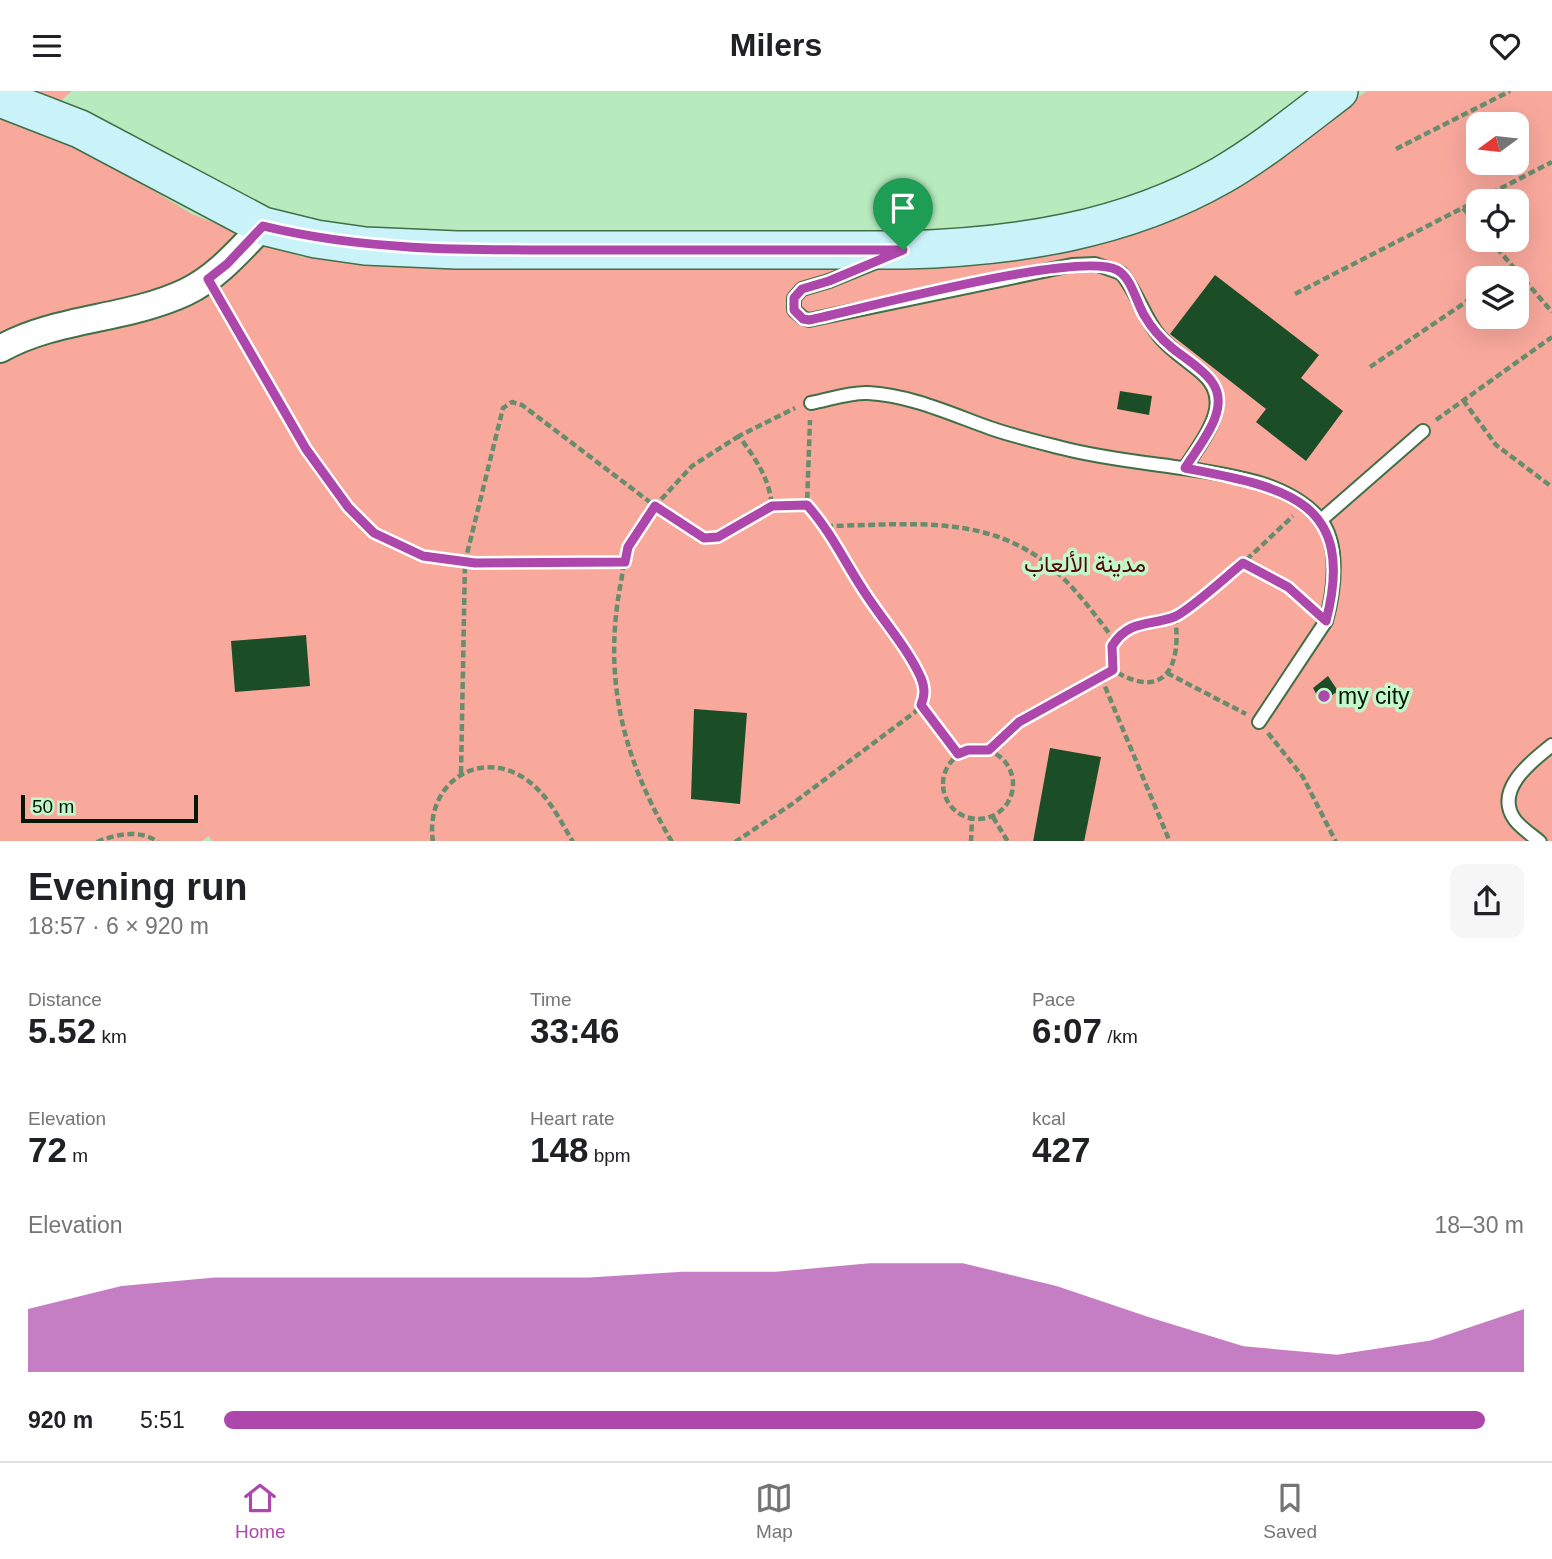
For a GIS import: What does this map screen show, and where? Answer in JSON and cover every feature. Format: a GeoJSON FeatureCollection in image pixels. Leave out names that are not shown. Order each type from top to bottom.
{"type":"FeatureCollection","features":[{"type":"Feature","properties":{"kind":"main road"},"geometry":{"type":"LineString","coordinates":[[30,91],[41,105],[63,123]]}},
{"type":"Feature","properties":{"kind":"main road"},"geometry":{"type":"LineString","coordinates":[[0,99],[63,123],[263,226],[316,239],[365,246],[457,250],[903,250],[970,248],[1023,242],[1074,232],[1174,199],[1221,175],[1269,145],[1339,91]]}},
{"type":"Feature","properties":{"kind":"street"},"geometry":{"type":"LineString","coordinates":[[0,349],[24,337],[170,299],[208,279],[227,264],[263,226]]}},
{"type":"Feature","properties":{"kind":"lane"},"geometry":{"type":"LineString","coordinates":[[903,250],[829,281],[802,289],[794,298],[794,310],[803,319],[809,320],[1042,269],[1083,264],[1115,269],[1125,278],[1153,329],[1164,342],[1212,382],[1216,391],[1217,412],[1185,468]]}},
{"type":"Feature","properties":{"kind":"lane"},"geometry":{"type":"LineString","coordinates":[[811,403],[867,393],[923,403],[993,429],[1066,449],[1185,468],[1262,484],[1304,504],[1321,520],[1330,541],[1333,561],[1331,603],[1326,621],[1259,722]]}},
{"type":"Feature","properties":{"kind":"lane"},"geometry":{"type":"LineString","coordinates":[[1321,520],[1423,431]]}},
{"type":"Feature","properties":{"kind":"lane"},"geometry":{"type":"LineString","coordinates":[[1538,841],[1514,818],[1510,800],[1514,780],[1552,745]]}},
{"type":"Feature","properties":{"kind":"path"},"geometry":{"type":"LineString","coordinates":[[1396,149],[1510,91]]}},
{"type":"Feature","properties":{"kind":"path"},"geometry":{"type":"LineString","coordinates":[[1296,294],[1552,162]]}},
{"type":"Feature","properties":{"kind":"path"},"geometry":{"type":"LineString","coordinates":[[1463,208],[1466,211]]}},
{"type":"Feature","properties":{"kind":"path"},"geometry":{"type":"LineString","coordinates":[[1500,252],[1512,266]]}},
{"type":"Feature","properties":{"kind":"path"},"geometry":{"type":"LineString","coordinates":[[208,279],[306,449],[348,507],[374,533],[423,556],[465,562],[625,562]]}},
{"type":"Feature","properties":{"kind":"path"},"geometry":{"type":"LineString","coordinates":[[1529,285],[1552,312]]}},
{"type":"Feature","properties":{"kind":"path"},"geometry":{"type":"LineString","coordinates":[[1370,367],[1466,302]]}},
{"type":"Feature","properties":{"kind":"path"},"geometry":{"type":"LineString","coordinates":[[1423,431],[1552,337]]}},
{"type":"Feature","properties":{"kind":"path"},"geometry":{"type":"LineString","coordinates":[[1463,400],[1496,445],[1552,487]]}},
{"type":"Feature","properties":{"kind":"path"},"geometry":{"type":"LineString","coordinates":[[461,773],[465,562],[502,411],[508,403],[522,405],[655,506],[704,538],[718,537],[772,506],[807,505]]}},
{"type":"Feature","properties":{"kind":"path"},"geometry":{"type":"LineString","coordinates":[[671,841],[640,780],[620,719],[615,686],[615,615],[628,547],[655,506],[692,466],[785,411],[811,403],[807,505],[826,526],[865,593],[912,662],[922,681],[925,695],[921,705],[814,788],[736,841]]}},
{"type":"Feature","properties":{"kind":"path"},"geometry":{"type":"LineString","coordinates":[[739,436],[762,468],[770,488],[772,506]]}},
{"type":"Feature","properties":{"kind":"path"},"geometry":{"type":"LineString","coordinates":[[1175,617],[1177,648],[1174,663],[1167,673],[1151,683],[1140,683],[1128,680],[1113,670],[1111,657],[1115,641],[1126,631],[1145,622],[1175,617],[1243,563],[1304,504]]}},
{"type":"Feature","properties":{"kind":"path"},"geometry":{"type":"LineString","coordinates":[[826,526],[957,526],[995,533],[1048,565],[1064,579],[1115,641]]}},
{"type":"Feature","properties":{"kind":"path"},"geometry":{"type":"LineString","coordinates":[[1243,563],[1288,587],[1326,621]]}},
{"type":"Feature","properties":{"kind":"path"},"geometry":{"type":"LineString","coordinates":[[989,750],[1019,722],[1113,670]]}},
{"type":"Feature","properties":{"kind":"path"},"geometry":{"type":"LineString","coordinates":[[1167,673],[1259,722],[1303,777],[1335,841]]}},
{"type":"Feature","properties":{"kind":"path"},"geometry":{"type":"LineString","coordinates":[[1101,677],[1170,841]]}},
{"type":"Feature","properties":{"kind":"path"},"geometry":{"type":"LineString","coordinates":[[921,705],[958,754]]}},
{"type":"Feature","properties":{"kind":"path"},"geometry":{"type":"LineString","coordinates":[[968,750],[989,750],[1006,762],[1014,782],[1009,803],[993,817],[972,819],[953,810],[943,792],[945,771],[958,754],[968,750]]}},
{"type":"Feature","properties":{"kind":"path"},"geometry":{"type":"LineString","coordinates":[[433,841],[430,826],[443,791],[461,773],[488,769],[510,771],[526,779],[550,804],[572,841]]}},
{"type":"Feature","properties":{"kind":"path"},"geometry":{"type":"LineString","coordinates":[[993,817],[1007,841]]}},
{"type":"Feature","properties":{"kind":"path"},"geometry":{"type":"LineString","coordinates":[[971,841],[972,819]]}},
{"type":"Feature","properties":{"kind":"path"},"geometry":{"type":"LineString","coordinates":[[100,841],[126,833],[152,837],[157,841]]}},
{"type":"Feature","properties":{"kind":"green space","name":"مدينة الألعاب"},"geometry":{"type":"Polygon","coordinates":[[[0,91],[72,91],[35,124],[93,154],[192,214],[302,257],[380,264],[945,263],[1262,165],[1367,91],[1552,91],[1552,841],[212,841],[209,836],[202,841],[0,841],[0,91]]]}},
{"type":"Feature","properties":{"kind":"building"},"geometry":{"type":"Polygon","coordinates":[[[1215,275],[1319,355],[1301,378],[1343,411],[1306,461],[1256,422],[1266,409],[1170,334],[1215,275]]]}},
{"type":"Feature","properties":{"kind":"building"},"geometry":{"type":"Polygon","coordinates":[[[1120,391],[1152,396],[1149,415],[1117,409],[1120,391]]]}},
{"type":"Feature","properties":{"kind":"building"},"geometry":{"type":"Polygon","coordinates":[[[306,635],[310,686],[235,692],[231,641],[306,635]]]}},
{"type":"Feature","properties":{"kind":"building"},"geometry":{"type":"Polygon","coordinates":[[[1328,676],[1338,691],[1321,703],[1313,688],[1328,676]]]}},
{"type":"Feature","properties":{"kind":"building"},"geometry":{"type":"Polygon","coordinates":[[[694,709],[747,713],[740,804],[691,799],[694,709]]]}},
{"type":"Feature","properties":{"kind":"building"},"geometry":{"type":"Polygon","coordinates":[[[1050,748],[1101,757],[1084,841],[1033,841],[1050,748]]]}},
{"type":"Feature","properties":{"kind":"place","name":"my city"},"geometry":{"type":"Point","coordinates":[1324,696]}},
{"type":"Feature","properties":{"kind":"route"},"geometry":{"type":"LineString","coordinates":[[263,226],[316,239],[365,246],[457,250],[903,250],[829,281],[802,289],[794,298],[794,310],[803,319],[809,320],[1042,269],[1072,265],[1095,264],[1121,272],[1153,329],[1164,342],[1204,374],[1216,391],[1217,412],[1213,422],[1185,468],[1262,484],[1283,492],[1304,504],[1321,520],[1330,541],[1333,561],[1331,603],[1326,621],[1288,587],[1243,563],[1175,617],[1145,622],[1126,631],[1112,646],[1113,670],[1019,722],[989,750],[978,748],[958,754],[921,705],[925,695],[922,681],[912,662],[865,593],[826,526],[807,505],[772,506],[731,531],[718,537],[704,538],[655,506],[628,547],[625,562],[475,563],[423,556],[374,533],[348,507],[306,449],[208,279],[227,264],[263,226]]}}]}
